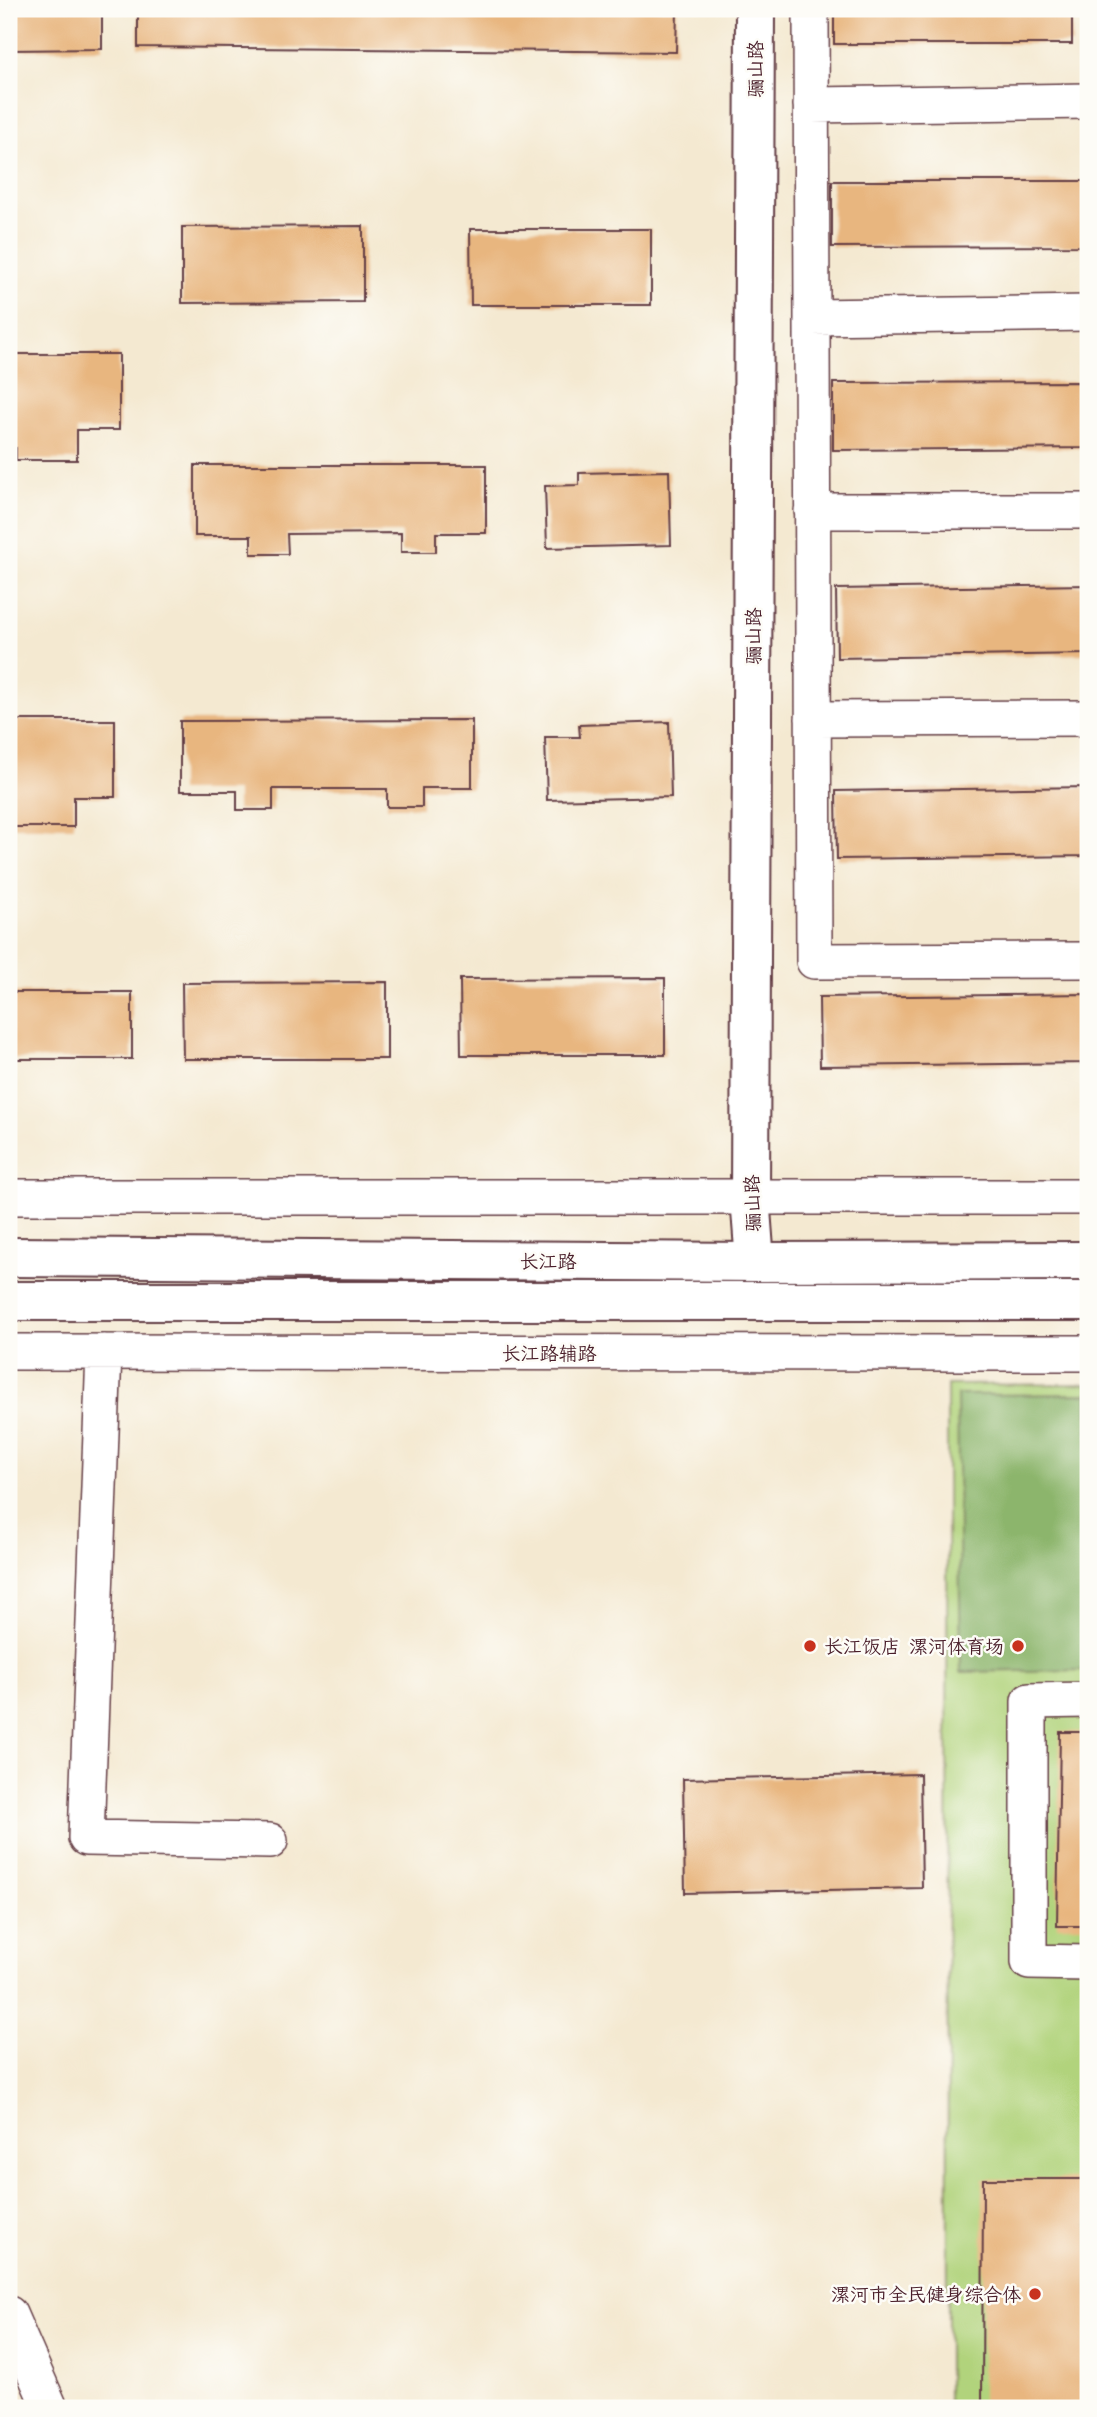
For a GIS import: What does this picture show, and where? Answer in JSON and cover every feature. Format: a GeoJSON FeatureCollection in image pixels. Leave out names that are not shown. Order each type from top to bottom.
{"type":"FeatureCollection","features":[{"type":"Feature","properties":{"kind":"main road","name":"骊山路"},"geometry":{"type":"LineString","coordinates":[[755,9],[751,1197],[755,1262]]}},
{"type":"Feature","properties":{"kind":"main road","name":"长江路"},"geometry":{"type":"LineString","coordinates":[[9,1257],[755,1262],[1088,1261]]}},
{"type":"Feature","properties":{"kind":"main road"},"geometry":{"type":"LineString","coordinates":[[9,1301],[1088,1301]]}},
{"type":"Feature","properties":{"kind":"street"},"geometry":{"type":"LineString","coordinates":[[811,9],[814,961],[1088,960]]}},
{"type":"Feature","properties":{"kind":"street"},"geometry":{"type":"LineString","coordinates":[[811,105],[1088,100]]}},
{"type":"Feature","properties":{"kind":"street"},"geometry":{"type":"LineString","coordinates":[[812,317],[1088,313]]}},
{"type":"Feature","properties":{"kind":"street"},"geometry":{"type":"LineString","coordinates":[[812,511],[1088,511]]}},
{"type":"Feature","properties":{"kind":"street"},"geometry":{"type":"LineString","coordinates":[[813,719],[1088,718]]}},
{"type":"Feature","properties":{"kind":"street"},"geometry":{"type":"LineString","coordinates":[[9,1197],[1088,1197]]}},
{"type":"Feature","properties":{"kind":"street","name":"长江路辅路"},"geometry":{"type":"LineString","coordinates":[[9,1353],[1088,1353]]}},
{"type":"Feature","properties":{"kind":"street"},"geometry":{"type":"LineString","coordinates":[[104,1353],[86,1838],[270,1841]]}},
{"type":"Feature","properties":{"kind":"street"},"geometry":{"type":"LineString","coordinates":[[1088,1700],[1029,1700],[1029,1962],[1088,1964]]}},
{"type":"Feature","properties":{"kind":"street"},"geometry":{"type":"LineString","coordinates":[[9,2314],[50,2408]]}},
{"type":"Feature","properties":{"kind":"green space","name":"漯河体育场"},"geometry":{"type":"Polygon","coordinates":[[[1088,1384],[1088,2408],[948,2408],[947,1385],[1088,1384]]]}},
{"type":"Feature","properties":{"kind":"green space"},"geometry":{"type":"Polygon","coordinates":[[[1088,1394],[1088,1670],[961,1672],[957,1395],[1088,1394]]]}},
{"type":"Feature","properties":{"kind":"building"},"geometry":{"type":"Polygon","coordinates":[[[9,9],[102,9],[102,49],[9,50],[9,9]]]}},
{"type":"Feature","properties":{"kind":"building"},"geometry":{"type":"Polygon","coordinates":[[[138,9],[677,9],[676,52],[138,47],[138,9]]]}},
{"type":"Feature","properties":{"kind":"building"},"geometry":{"type":"Polygon","coordinates":[[[834,9],[1072,9],[1072,44],[834,44],[834,9]]]}},
{"type":"Feature","properties":{"kind":"building"},"geometry":{"type":"Polygon","coordinates":[[[832,181],[1088,181],[1088,246],[832,247],[832,181]]]}},
{"type":"Feature","properties":{"kind":"building"},"geometry":{"type":"Polygon","coordinates":[[[363,226],[363,302],[182,303],[182,227],[363,226]]]}},
{"type":"Feature","properties":{"kind":"building"},"geometry":{"type":"Polygon","coordinates":[[[470,229],[651,229],[651,305],[471,305],[470,229]]]}},
{"type":"Feature","properties":{"kind":"building"},"geometry":{"type":"Polygon","coordinates":[[[9,354],[119,354],[119,430],[77,430],[77,460],[16,460],[16,448],[9,448],[9,354]]]}},
{"type":"Feature","properties":{"kind":"building"},"geometry":{"type":"Polygon","coordinates":[[[1088,382],[1088,448],[833,450],[833,383],[1088,382]]]}},
{"type":"Feature","properties":{"kind":"building"},"geometry":{"type":"Polygon","coordinates":[[[195,465],[486,465],[486,533],[436,533],[436,552],[401,552],[401,533],[287,534],[288,554],[251,554],[251,536],[195,536],[195,465]]]}},
{"type":"Feature","properties":{"kind":"building"},"geometry":{"type":"Polygon","coordinates":[[[669,471],[671,545],[547,548],[545,486],[579,485],[579,473],[669,471]]]}},
{"type":"Feature","properties":{"kind":"building"},"geometry":{"type":"Polygon","coordinates":[[[1088,585],[1088,654],[837,658],[836,589],[1088,585]]]}},
{"type":"Feature","properties":{"kind":"building"},"geometry":{"type":"Polygon","coordinates":[[[9,720],[115,720],[115,797],[74,797],[74,827],[12,827],[12,815],[9,815],[9,720]]]}},
{"type":"Feature","properties":{"kind":"building"},"geometry":{"type":"Polygon","coordinates":[[[472,720],[472,788],[422,788],[422,807],[387,807],[387,789],[273,789],[273,810],[237,810],[237,791],[180,791],[180,721],[472,720]]]}},
{"type":"Feature","properties":{"kind":"building"},"geometry":{"type":"Polygon","coordinates":[[[669,722],[671,797],[547,800],[545,737],[580,737],[579,725],[669,722]]]}},
{"type":"Feature","properties":{"kind":"building"},"geometry":{"type":"Polygon","coordinates":[[[1088,787],[1088,856],[837,859],[836,791],[1088,787]]]}},
{"type":"Feature","properties":{"kind":"building"},"geometry":{"type":"Polygon","coordinates":[[[665,978],[665,1055],[461,1055],[460,979],[665,978]]]}},
{"type":"Feature","properties":{"kind":"building"},"geometry":{"type":"Polygon","coordinates":[[[387,982],[387,1059],[183,1059],[182,983],[387,982]]]}},
{"type":"Feature","properties":{"kind":"building"},"geometry":{"type":"Polygon","coordinates":[[[9,992],[132,992],[132,1059],[9,1059],[9,992]]]}},
{"type":"Feature","properties":{"kind":"building"},"geometry":{"type":"Polygon","coordinates":[[[1088,994],[1088,1063],[820,1066],[819,997],[1088,994]]]}},
{"type":"Feature","properties":{"kind":"building"},"geometry":{"type":"Polygon","coordinates":[[[1060,1732],[1088,1732],[1088,1926],[1057,1926],[1060,1732]]]}},
{"type":"Feature","properties":{"kind":"building"},"geometry":{"type":"Polygon","coordinates":[[[920,1774],[922,1888],[685,1893],[683,1779],[920,1774]]]}},
{"type":"Feature","properties":{"kind":"building","name":"漯河市全民健身综合体"},"geometry":{"type":"Polygon","coordinates":[[[983,2179],[1088,2179],[1088,2408],[982,2408],[983,2179]]]}},
{"type":"Feature","properties":{"kind":"place","name":"长江饭店"},"geometry":{"type":"Point","coordinates":[810,1646]}},
{"type":"Feature","properties":{"kind":"place","name":"漯河体育场"},"geometry":{"type":"Point","coordinates":[1018,1646]}},
{"type":"Feature","properties":{"kind":"place","name":"漯河市全民健身综合体"},"geometry":{"type":"Point","coordinates":[1035,2294]}}]}
